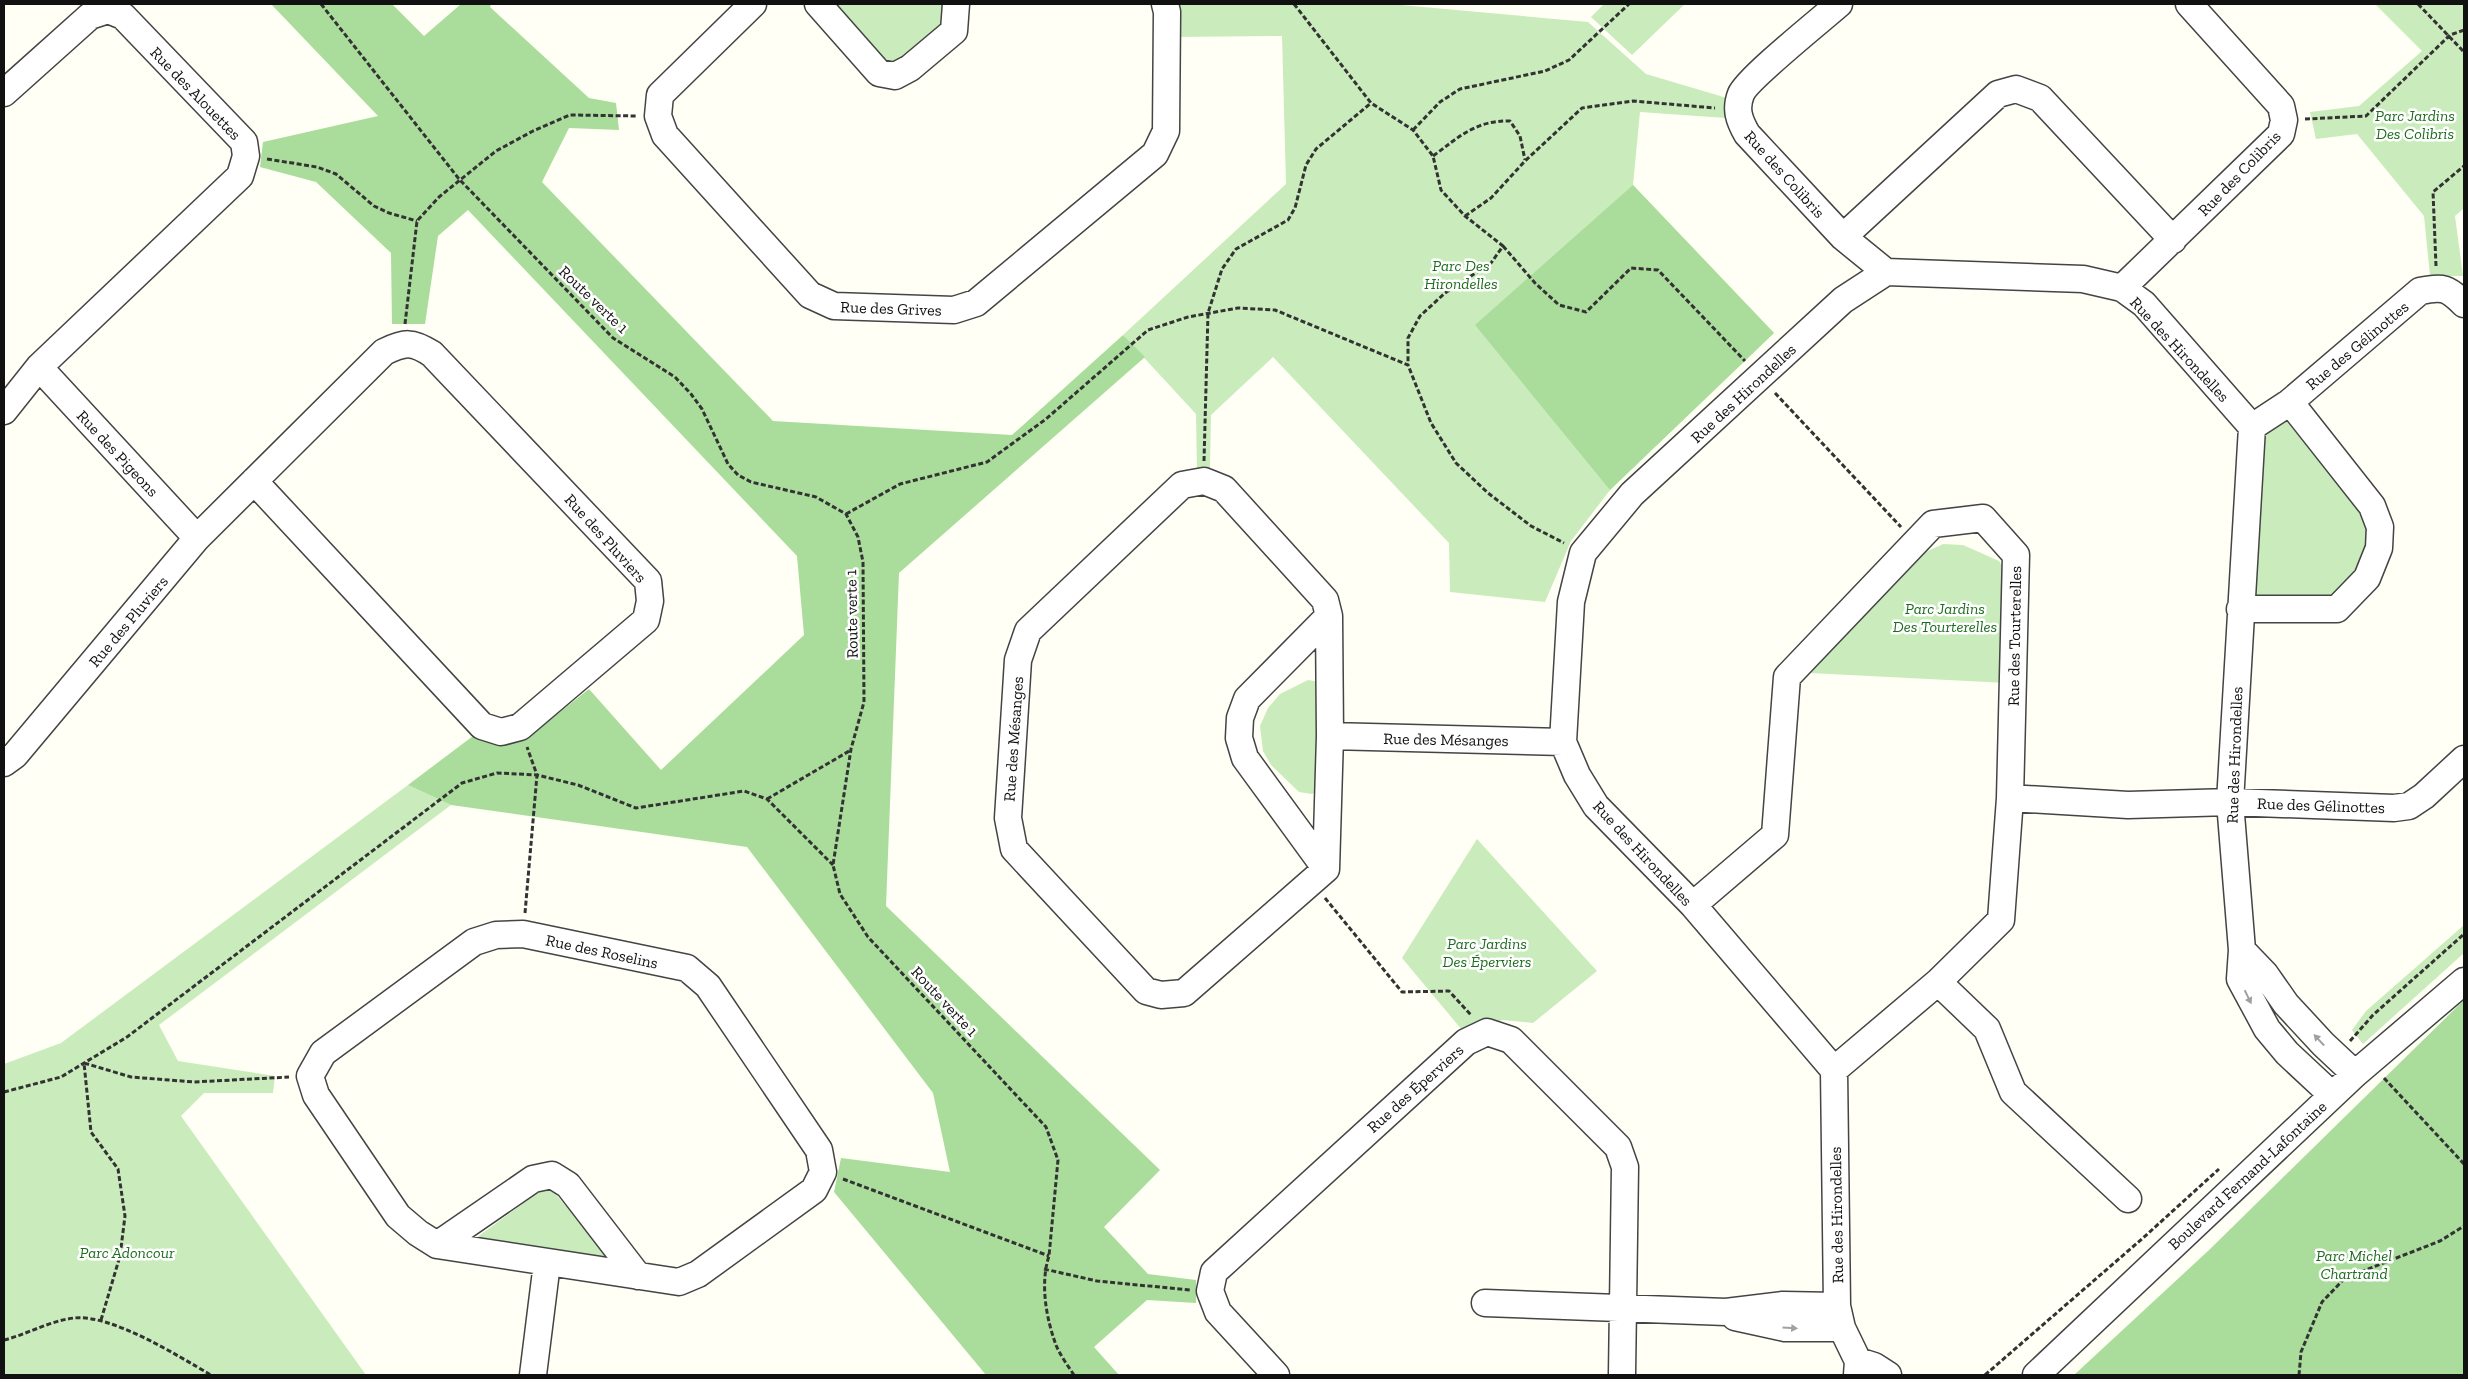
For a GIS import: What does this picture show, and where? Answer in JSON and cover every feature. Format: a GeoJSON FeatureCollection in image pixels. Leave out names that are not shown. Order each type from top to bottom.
{"type":"FeatureCollection","features":[{"type":"Feature","properties":{"kind":"street"},"geometry":{"type":"LineString","coordinates":[[658,116],[660,96],[753,4]]}},
{"type":"Feature","properties":{"kind":"street"},"geometry":{"type":"LineString","coordinates":[[818,4],[879,74],[895,76],[910,68],[954,30],[956,4]]}},
{"type":"Feature","properties":{"kind":"street","name":"Rue des Grives"},"geometry":{"type":"LineString","coordinates":[[658,116],[665,136],[810,295],[834,306],[954,310],[976,303],[1155,154],[1166,131],[1165,4]]}},
{"type":"Feature","properties":{"kind":"street","name":"Rue des Colibris"},"geometry":{"type":"LineString","coordinates":[[1839,4],[1744,88],[1737,110],[1740,122],[1747,134],[1843,237],[1886,272]]}},
{"type":"Feature","properties":{"kind":"street","name":"Rue des Colibris"},"geometry":{"type":"LineString","coordinates":[[2122,288],[2282,134],[2284,120],[2282,106],[2189,4]]}},
{"type":"Feature","properties":{"kind":"street","name":"Rue des Alouettes"},"geometry":{"type":"LineString","coordinates":[[4,93],[90,16],[108,10],[123,16],[244,142],[246,156],[240,176],[39,367],[4,411]]}},
{"type":"Feature","properties":{"kind":"street"},"geometry":{"type":"LineString","coordinates":[[1843,237],[1998,94],[2016,89],[2040,98],[2173,240]]}},
{"type":"Feature","properties":{"kind":"street","name":"Rue des Hirondelles"},"geometry":{"type":"LineString","coordinates":[[1888,1375],[1874,1366],[1858,1368],[1840,1317],[1834,1070],[1693,905],[1596,806],[1577,776],[1563,742],[1571,602],[1583,553],[1632,494],[1761,378],[1843,300],[1886,272],[2083,280],[2122,288],[2144,304],[2252,428],[2230,802],[2242,950],[2240,979],[2267,1029],[2287,1053],[2332,1095]]}},
{"type":"Feature","properties":{"kind":"street"},"geometry":{"type":"LineString","coordinates":[[2437,287],[2452,291],[2464,304]]}},
{"type":"Feature","properties":{"kind":"street","name":"Rue des Gélinottes"},"geometry":{"type":"LineString","coordinates":[[2252,428],[2290,402],[2420,291],[2437,287]]}},
{"type":"Feature","properties":{"kind":"street","name":"Rue des Pluviers"},"geometry":{"type":"LineString","coordinates":[[4,763],[14,755],[197,538],[384,352],[403,343],[420,346],[432,354],[648,581],[650,601],[646,620],[520,727]]}},
{"type":"Feature","properties":{"kind":"street","name":"Rue des Pigeons"},"geometry":{"type":"LineString","coordinates":[[39,367],[197,538]]}},
{"type":"Feature","properties":{"kind":"street"},"geometry":{"type":"LineString","coordinates":[[2240,608],[2337,608],[2367,578],[2379,548],[2380,526],[2372,506],[2290,402]]}},
{"type":"Feature","properties":{"kind":"street"},"geometry":{"type":"LineString","coordinates":[[254,481],[482,726],[501,732],[520,727]]}},
{"type":"Feature","properties":{"kind":"street"},"geometry":{"type":"LineString","coordinates":[[1204,481],[1224,490],[1325,600],[1329,616],[1330,736],[1319,875]]}},
{"type":"Feature","properties":{"kind":"street","name":"Rue des Mésanges"},"geometry":{"type":"LineString","coordinates":[[1204,481],[1182,485],[1028,631],[1018,660],[1008,818],[1014,849],[1146,991],[1161,995],[1184,993],[1319,875]]}},
{"type":"Feature","properties":{"kind":"street","name":"Rue des Tourterelles"},"geometry":{"type":"LineString","coordinates":[[1693,905],[1775,835],[1787,677],[1933,524],[1983,518],[2016,555],[2010,798],[2000,920],[1938,982],[1834,1070]]}},
{"type":"Feature","properties":{"kind":"street"},"geometry":{"type":"LineString","coordinates":[[1319,875],[1245,758],[1239,738],[1240,718],[1247,699],[1329,616]]}},
{"type":"Feature","properties":{"kind":"street","name":"Rue des Mésanges"},"geometry":{"type":"LineString","coordinates":[[1330,736],[1563,742]]}},
{"type":"Feature","properties":{"kind":"street","name":"Rue des Gélinottes"},"geometry":{"type":"LineString","coordinates":[[2010,798],[2128,805],[2230,802],[2394,808],[2409,806],[2424,796],[2464,759]]}},
{"type":"Feature","properties":{"kind":"street","name":"Rue des Roselins"},"geometry":{"type":"LineString","coordinates":[[310,1076],[323,1053],[474,942],[496,935],[523,934],[687,968],[708,986],[820,1150],[823,1172]]}},
{"type":"Feature","properties":{"kind":"street"},"geometry":{"type":"LineString","coordinates":[[2242,950],[2265,974],[2286,1004],[2354,1065]]}},
{"type":"Feature","properties":{"kind":"street","name":"Boulevard Fernand-Lafontaine"},"geometry":{"type":"LineString","coordinates":[[2036,1375],[2332,1095],[2354,1065],[2464,981]]}},
{"type":"Feature","properties":{"kind":"street"},"geometry":{"type":"LineString","coordinates":[[1938,982],[1987,1029],[2013,1092],[2128,1199]]}},
{"type":"Feature","properties":{"kind":"street"},"geometry":{"type":"LineString","coordinates":[[1487,1032],[1511,1040],[1618,1148],[1625,1168],[1622,1375]]}},
{"type":"Feature","properties":{"kind":"street","name":"Rue des Éperviers"},"geometry":{"type":"LineString","coordinates":[[1210,1292],[1214,1272],[1466,1042],[1487,1032]]}},
{"type":"Feature","properties":{"kind":"street"},"geometry":{"type":"LineString","coordinates":[[310,1076],[316,1095],[398,1216],[418,1233],[437,1245],[679,1282],[698,1274],[814,1190],[823,1172]]}},
{"type":"Feature","properties":{"kind":"street"},"geometry":{"type":"LineString","coordinates":[[437,1245],[533,1179],[552,1175],[568,1184],[638,1276]]}},
{"type":"Feature","properties":{"kind":"street"},"geometry":{"type":"LineString","coordinates":[[533,1375],[547,1263]]}},
{"type":"Feature","properties":{"kind":"street"},"geometry":{"type":"LineString","coordinates":[[1210,1292],[1218,1312],[1276,1375]]}},
{"type":"Feature","properties":{"kind":"street"},"geometry":{"type":"LineString","coordinates":[[1485,1303],[1726,1312],[1782,1305],[1840,1317]]}},
{"type":"Feature","properties":{"kind":"path","name":"Route verte 1"},"geometry":{"type":"LineString","coordinates":[[321,4],[459,180],[612,338],[675,377],[702,409],[728,464],[738,475],[751,482],[816,497],[846,514],[858,537],[863,562],[865,596],[864,702],[851,749],[833,865],[840,894],[868,937],[1046,1127],[1058,1160],[1049,1256],[1044,1269],[1047,1312],[1056,1346],[1074,1375]]}},
{"type":"Feature","properties":{"kind":"path"},"geometry":{"type":"LineString","coordinates":[[1294,4],[1371,103],[1413,130],[1433,156],[1441,190],[1465,216],[1503,246],[1535,283],[1559,305],[1586,312],[1631,268],[1658,270],[1916,542]]}},
{"type":"Feature","properties":{"kind":"path"},"geometry":{"type":"LineString","coordinates":[[1413,130],[1440,102],[1460,89],[1545,71],[1569,60],[1629,4]]}},
{"type":"Feature","properties":{"kind":"path"},"geometry":{"type":"LineString","coordinates":[[2418,4],[2450,35],[2464,52]]}},
{"type":"Feature","properties":{"kind":"path"},"geometry":{"type":"LineString","coordinates":[[2284,120],[2366,116],[2450,35],[2464,30]]}},
{"type":"Feature","properties":{"kind":"path"},"geometry":{"type":"LineString","coordinates":[[1465,216],[1492,198],[1525,161],[1582,108],[1632,101],[1737,110]]}},
{"type":"Feature","properties":{"kind":"path"},"geometry":{"type":"LineString","coordinates":[[1204,481],[1208,313],[1222,269],[1236,249],[1288,220],[1295,208],[1306,165],[1316,149],[1371,103]]}},
{"type":"Feature","properties":{"kind":"path"},"geometry":{"type":"LineString","coordinates":[[403,343],[417,221],[439,197],[496,151],[533,131],[570,115],[658,116]]}},
{"type":"Feature","properties":{"kind":"path"},"geometry":{"type":"LineString","coordinates":[[1433,156],[1473,127],[1510,121],[1520,136],[1525,161]]}},
{"type":"Feature","properties":{"kind":"path"},"geometry":{"type":"LineString","coordinates":[[246,156],[317,167],[336,174],[374,206],[417,221]]}},
{"type":"Feature","properties":{"kind":"path"},"geometry":{"type":"LineString","coordinates":[[2437,287],[2433,192],[2464,166]]}},
{"type":"Feature","properties":{"kind":"path"},"geometry":{"type":"LineString","coordinates":[[1503,246],[1492,263],[1445,293],[1420,316],[1408,338],[1408,365],[1431,423],[1456,463],[1488,493],[1531,526],[1583,553]]}},
{"type":"Feature","properties":{"kind":"path"},"geometry":{"type":"LineString","coordinates":[[846,514],[900,484],[987,462],[1046,419],[1148,330],[1188,317],[1238,308],[1275,310],[1408,365]]}},
{"type":"Feature","properties":{"kind":"path"},"geometry":{"type":"LineString","coordinates":[[520,727],[537,774],[523,934]]}},
{"type":"Feature","properties":{"kind":"path"},"geometry":{"type":"LineString","coordinates":[[767,799],[851,749]]}},
{"type":"Feature","properties":{"kind":"path"},"geometry":{"type":"LineString","coordinates":[[4,1092],[61,1077],[126,1037],[462,783],[497,773],[537,774],[578,785],[636,808],[744,791],[767,799],[833,865]]}},
{"type":"Feature","properties":{"kind":"path"},"geometry":{"type":"LineString","coordinates":[[1319,875],[1402,992],[1449,991],[1487,1032]]}},
{"type":"Feature","properties":{"kind":"path"},"geometry":{"type":"LineString","coordinates":[[2464,934],[2357,1030],[2354,1065],[2464,1164]]}},
{"type":"Feature","properties":{"kind":"path"},"geometry":{"type":"LineString","coordinates":[[84,1063],[131,1077],[194,1082],[310,1076]]}},
{"type":"Feature","properties":{"kind":"path"},"geometry":{"type":"LineString","coordinates":[[84,1063],[91,1132],[118,1169],[125,1216],[120,1256],[101,1320]]}},
{"type":"Feature","properties":{"kind":"path"},"geometry":{"type":"LineString","coordinates":[[1986,1375],[2143,1238],[2221,1166]]}},
{"type":"Feature","properties":{"kind":"path"},"geometry":{"type":"LineString","coordinates":[[823,1172],[1049,1256]]}},
{"type":"Feature","properties":{"kind":"path"},"geometry":{"type":"LineString","coordinates":[[2299,1375],[2301,1352],[2322,1302],[2345,1278],[2440,1241],[2464,1226]]}},
{"type":"Feature","properties":{"kind":"path"},"geometry":{"type":"LineString","coordinates":[[1044,1269],[1097,1281],[1210,1292]]}},
{"type":"Feature","properties":{"kind":"path"},"geometry":{"type":"LineString","coordinates":[[4,1340],[54,1321],[76,1318],[101,1320],[174,1354],[211,1375]]}},
{"type":"Feature","properties":{"kind":"green space"},"geometry":{"type":"Polygon","coordinates":[[[271,4],[392,4],[424,36],[461,4],[491,4],[490,7],[589,98],[616,103],[619,130],[569,128],[542,182],[773,421],[1012,435],[1123,335],[1145,357],[899,573],[886,906],[1160,1170],[1104,1227],[1148,1274],[1196,1280],[1196,1303],[1147,1300],[1094,1347],[1119,1375],[986,1375],[834,1192],[841,1158],[950,1172],[933,1093],[747,847],[451,805],[408,785],[473,736],[527,738],[589,689],[661,770],[804,635],[797,556],[468,210],[438,236],[425,324],[392,324],[391,253],[316,182],[260,167],[263,142],[378,116],[271,4]]]}},
{"type":"Feature","properties":{"kind":"green space"},"geometry":{"type":"Polygon","coordinates":[[[824,4],[949,4],[950,29],[908,64],[880,69],[824,4]]]}},
{"type":"Feature","properties":{"kind":"green space","name":"Parc Des Hirondelles"},"geometry":{"type":"Polygon","coordinates":[[[1174,4],[1390,4],[1588,22],[1646,74],[1727,98],[1726,118],[1640,112],[1633,185],[1774,333],[1610,490],[1571,541],[1545,602],[1450,592],[1449,543],[1273,357],[1211,415],[1210,468],[1197,470],[1196,414],[1123,335],[1286,184],[1282,36],[1173,37],[1174,4]]]}},
{"type":"Feature","properties":{"kind":"green space"},"geometry":{"type":"Polygon","coordinates":[[[1604,4],[1685,4],[1632,55],[1591,17],[1604,4]]]}},
{"type":"Feature","properties":{"kind":"green space","name":"Parc Jardins Des Colibris"},"geometry":{"type":"Polygon","coordinates":[[[2375,4],[2464,5],[2464,208],[2455,216],[2463,276],[2430,276],[2424,216],[2357,134],[2316,139],[2310,112],[2359,106],[2422,51],[2375,4]]]}},
{"type":"Feature","properties":{"kind":"green space"},"geometry":{"type":"Polygon","coordinates":[[[1633,185],[1774,333],[1610,490],[1475,325],[1633,185]]]}},
{"type":"Feature","properties":{"kind":"green space"},"geometry":{"type":"Polygon","coordinates":[[[2290,402],[2380,527],[2337,609],[2240,609],[2252,427],[2290,402]]]}},
{"type":"Feature","properties":{"kind":"green space","name":"Parc Jardins Des Tourterelles"},"geometry":{"type":"Polygon","coordinates":[[[1943,544],[1963,545],[1999,561],[2008,576],[2007,683],[1810,673],[1919,555],[1943,544]]]}},
{"type":"Feature","properties":{"kind":"green space"},"geometry":{"type":"Polygon","coordinates":[[[1308,680],[1321,682],[1324,788],[1312,794],[1299,792],[1271,765],[1263,751],[1260,726],[1268,708],[1280,694],[1308,680]]]}},
{"type":"Feature","properties":{"kind":"green space","name":"Parc Adoncour"},"geometry":{"type":"Polygon","coordinates":[[[408,785],[451,805],[159,1025],[178,1061],[275,1076],[273,1093],[204,1093],[181,1116],[366,1375],[4,1375],[4,1064],[61,1043],[408,785]]]}},
{"type":"Feature","properties":{"kind":"green space","name":"Parc Jardins Des Éperviers"},"geometry":{"type":"Polygon","coordinates":[[[1477,839],[1597,971],[1533,1023],[1503,1020],[1462,1030],[1402,958],[1477,839]]]}},
{"type":"Feature","properties":{"kind":"green space"},"geometry":{"type":"Polygon","coordinates":[[[2464,925],[2464,953],[2363,1044],[2352,1030],[2366,1011],[2464,925]]]}},
{"type":"Feature","properties":{"kind":"green space","name":"Parc Michel Chartrand"},"geometry":{"type":"Polygon","coordinates":[[[2464,1000],[2464,1375],[2074,1375],[2208,1251],[2464,1000]]]}},
{"type":"Feature","properties":{"kind":"green space"},"geometry":{"type":"Polygon","coordinates":[[[548,1185],[610,1259],[476,1238],[548,1185]]]}}]}
